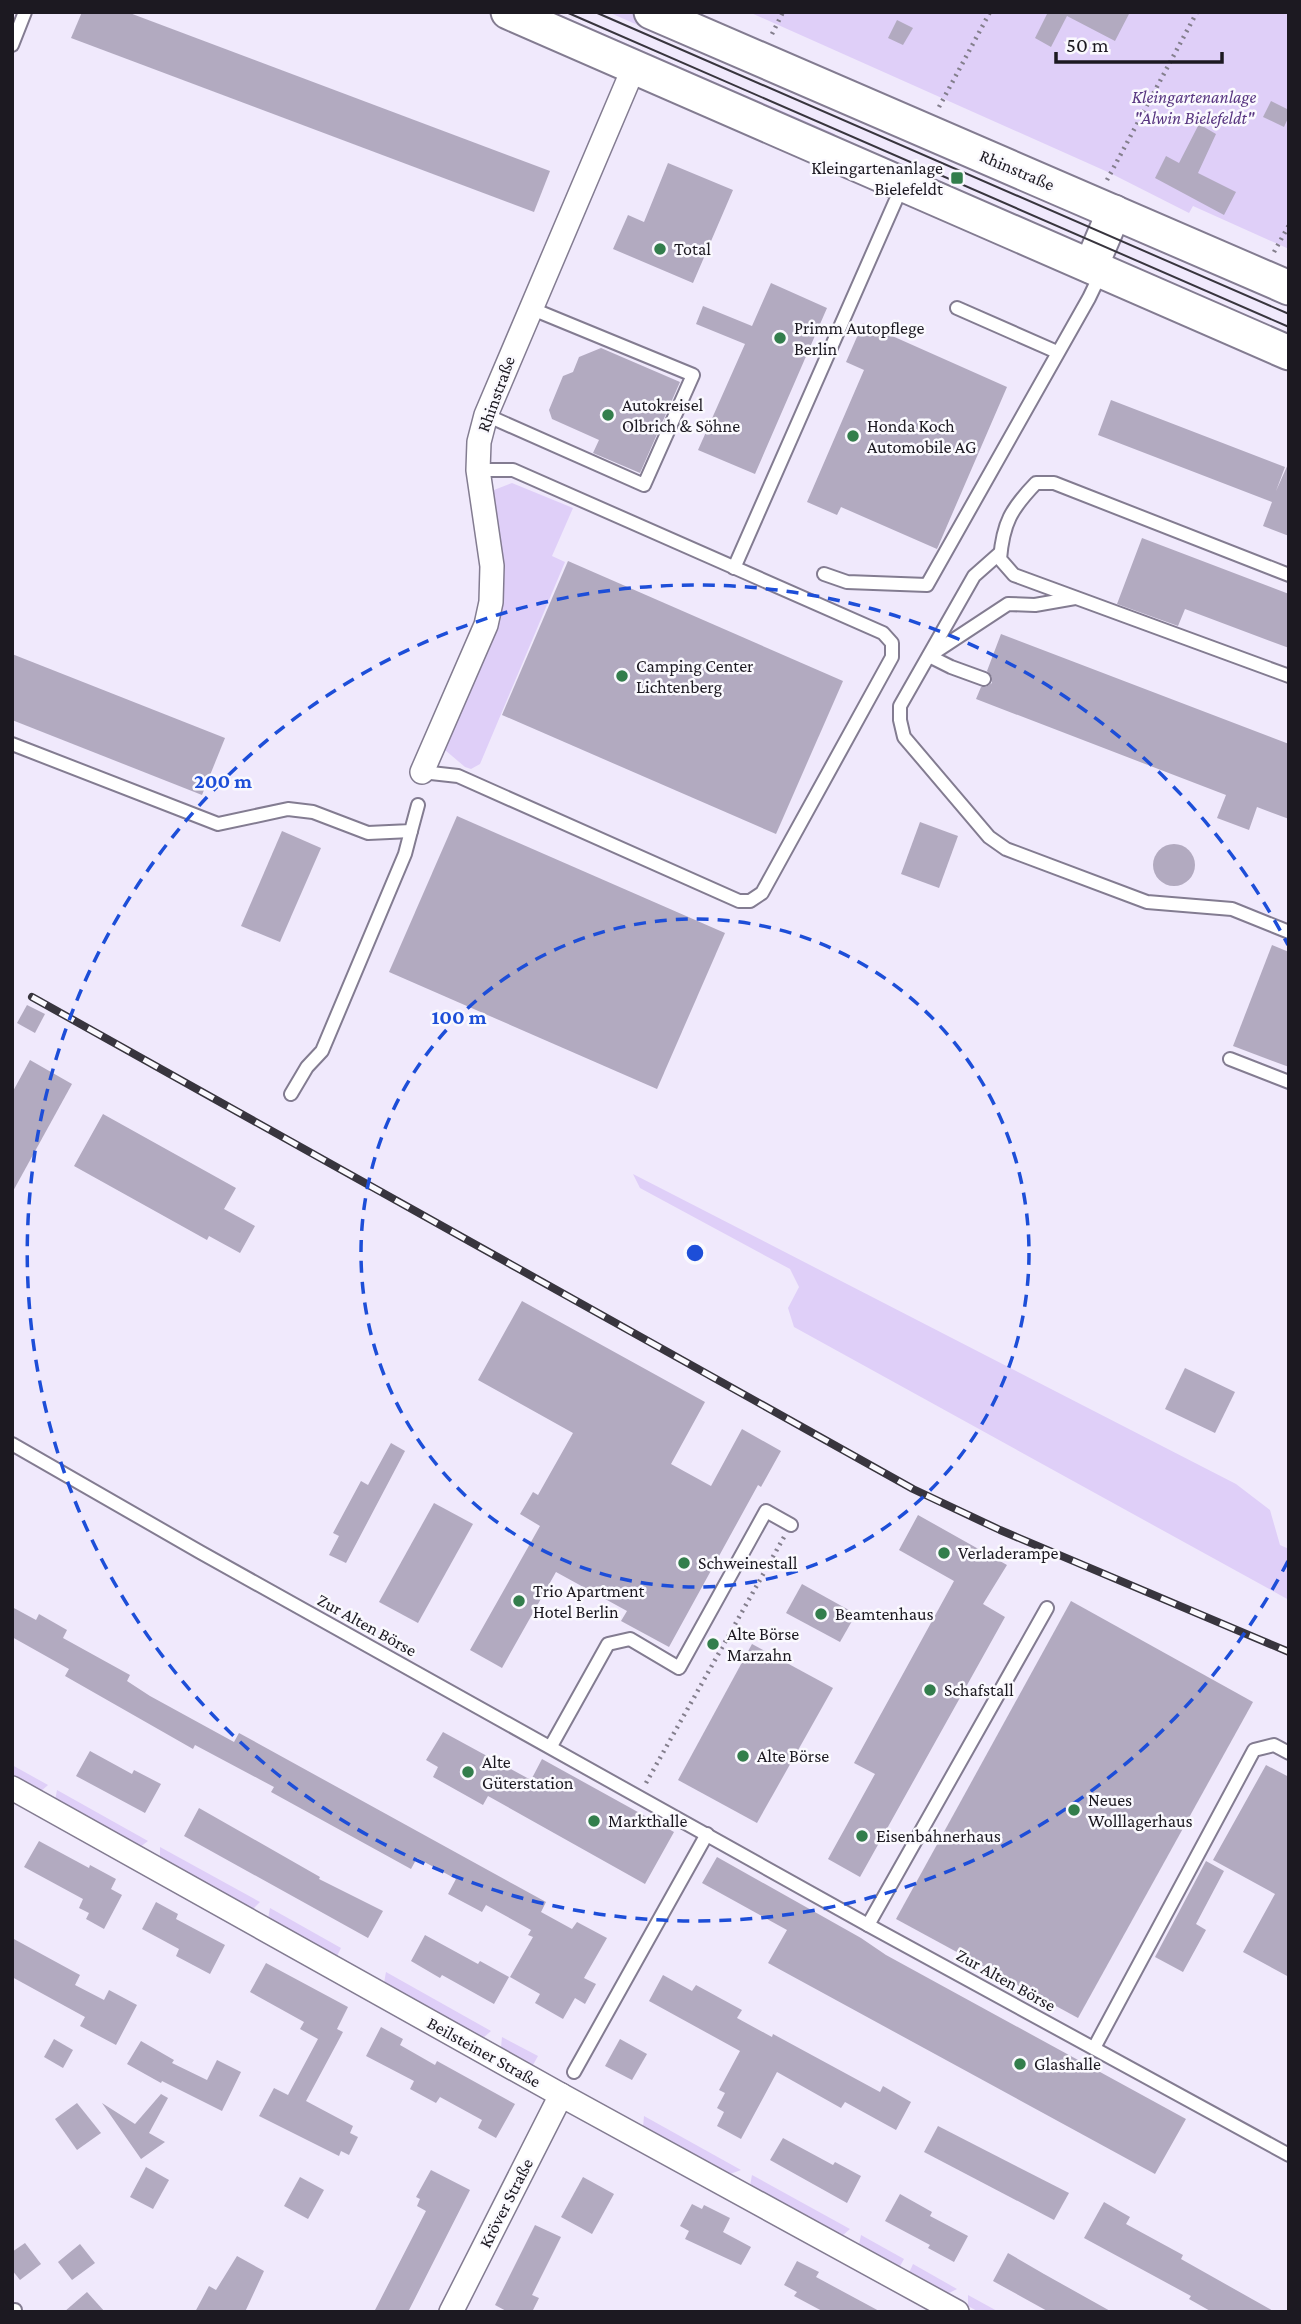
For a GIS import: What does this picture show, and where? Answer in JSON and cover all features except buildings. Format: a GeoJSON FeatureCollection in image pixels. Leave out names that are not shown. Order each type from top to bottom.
{"type":"FeatureCollection","features":[{"type":"Feature","properties":{"kind":"main road"},"geometry":{"type":"LineString","coordinates":[[508,12],[1289,353]]}},
{"type":"Feature","properties":{"kind":"main road","name":"Rhinstraße"},"geometry":{"type":"LineString","coordinates":[[651,12],[1289,288]]}},
{"type":"Feature","properties":{"kind":"main road"},"geometry":{"type":"LineString","coordinates":[[1096,268],[1114,212]]}},
{"type":"Feature","properties":{"kind":"street","name":"Rhinstraße"},"geometry":{"type":"LineString","coordinates":[[422,772],[486,625],[491,602],[492,566],[478,470],[479,442],[486,415],[634,67]]}},
{"type":"Feature","properties":{"kind":"street","name":"Beilsteiner Straße"},"geometry":{"type":"LineString","coordinates":[[12,1788],[561,2095],[957,2312]]}},
{"type":"Feature","properties":{"kind":"street","name":"Kröver Straße"},"geometry":{"type":"LineString","coordinates":[[451,2312],[561,2095]]}},
{"type":"Feature","properties":{"kind":"lane"},"geometry":{"type":"LineString","coordinates":[[12,45],[25,12]]}},
{"type":"Feature","properties":{"kind":"lane"},"geometry":{"type":"LineString","coordinates":[[734,568],[903,184]]}},
{"type":"Feature","properties":{"kind":"lane"},"geometry":{"type":"LineString","coordinates":[[824,575],[847,582],[927,585],[1089,298],[1096,268]]}},
{"type":"Feature","properties":{"kind":"lane"},"geometry":{"type":"LineString","coordinates":[[486,415],[644,485],[693,375],[530,308]]}},
{"type":"Feature","properties":{"kind":"lane"},"geometry":{"type":"LineString","coordinates":[[957,308],[1057,352]]}},
{"type":"Feature","properties":{"kind":"lane"},"geometry":{"type":"LineString","coordinates":[[422,772],[458,776],[738,901],[750,901],[762,893],[892,657],[892,643],[883,634],[513,470],[478,470]]}},
{"type":"Feature","properties":{"kind":"lane"},"geometry":{"type":"LineString","coordinates":[[1289,575],[1054,483],[1036,483],[1016,504],[1001,537],[1000,559],[1014,575],[1289,676]]}},
{"type":"Feature","properties":{"kind":"lane"},"geometry":{"type":"LineString","coordinates":[[1000,553],[974,576],[901,706],[900,720],[904,737],[989,837],[1006,849],[1147,902],[1232,909],[1289,932]]}},
{"type":"Feature","properties":{"kind":"lane"},"geometry":{"type":"LineString","coordinates":[[929,656],[1009,604],[1035,605],[1075,598]]}},
{"type":"Feature","properties":{"kind":"lane"},"geometry":{"type":"LineString","coordinates":[[929,656],[984,679]]}},
{"type":"Feature","properties":{"kind":"lane"},"geometry":{"type":"LineString","coordinates":[[12,744],[218,824],[288,808],[313,811],[368,833],[411,831]]}},
{"type":"Feature","properties":{"kind":"lane"},"geometry":{"type":"LineString","coordinates":[[291,1094],[321,1051],[405,854],[418,805]]}},
{"type":"Feature","properties":{"kind":"lane"},"geometry":{"type":"LineString","coordinates":[[1230,1059],[1289,1082]]}},
{"type":"Feature","properties":{"kind":"lane","name":"Zur Alten Börse"},"geometry":{"type":"LineString","coordinates":[[12,1444],[868,1925],[1289,2155]]}},
{"type":"Feature","properties":{"kind":"lane"},"geometry":{"type":"LineString","coordinates":[[551,1746],[608,1644],[630,1639],[679,1668],[766,1511],[791,1525]]}},
{"type":"Feature","properties":{"kind":"lane"},"geometry":{"type":"LineString","coordinates":[[868,1925],[1047,1608]]}},
{"type":"Feature","properties":{"kind":"lane"},"geometry":{"type":"LineString","coordinates":[[1094,2048],[1254,1750],[1274,1745],[1289,1754]]}},
{"type":"Feature","properties":{"kind":"lane"},"geometry":{"type":"LineString","coordinates":[[575,2072],[707,1834]]}},
{"type":"Feature","properties":{"kind":"path"},"geometry":{"type":"LineString","coordinates":[[772,34],[783,12]]}},
{"type":"Feature","properties":{"kind":"path"},"geometry":{"type":"LineString","coordinates":[[942,100],[989,12]]}},
{"type":"Feature","properties":{"kind":"path"},"geometry":{"type":"LineString","coordinates":[[1107,180],[1197,12]]}},
{"type":"Feature","properties":{"kind":"path"},"geometry":{"type":"LineString","coordinates":[[1274,252],[1289,225]]}},
{"type":"Feature","properties":{"kind":"path"},"geometry":{"type":"LineString","coordinates":[[639,1796],[791,1525]]}},
{"type":"Feature","properties":{"kind":"green space"},"geometry":{"type":"Polygon","coordinates":[[[535,12],[554,12],[835,134],[832,141],[535,12]]]}},
{"type":"Feature","properties":{"kind":"green space"},"geometry":{"type":"Polygon","coordinates":[[[608,12],[627,12],[846,107],[843,115],[608,12]]]}},
{"type":"Feature","properties":{"kind":"green space","name":"Kleingartenanlage \"Alwin Bielefeldt\""},"geometry":{"type":"Polygon","coordinates":[[[749,12],[1289,12],[1289,249],[1193,206],[1189,213],[1110,173],[749,12]]]}},
{"type":"Feature","properties":{"kind":"green space"},"geometry":{"type":"Polygon","coordinates":[[[512,483],[573,508],[552,556],[565,562],[480,764],[471,769],[445,750],[500,617],[502,575],[493,507],[494,490],[512,483]]]}},
{"type":"Feature","properties":{"kind":"green space"},"geometry":{"type":"Polygon","coordinates":[[[633,1174],[1236,1484],[1270,1510],[1280,1545],[1289,1549],[1289,1600],[794,1327],[788,1308],[799,1287],[790,1269],[640,1188],[633,1174]]]}},
{"type":"Feature","properties":{"kind":"green space"},"geometry":{"type":"Polygon","coordinates":[[[12,1765],[48,1785],[40,1792],[12,1777],[12,1765]]]}},
{"type":"Feature","properties":{"kind":"green space"},"geometry":{"type":"Polygon","coordinates":[[[57,1790],[148,1841],[140,1847],[55,1801],[57,1790]]]}},
{"type":"Feature","properties":{"kind":"green space"},"geometry":{"type":"Polygon","coordinates":[[[160,1847],[260,1902],[252,1910],[160,1860],[160,1847]]]}},
{"type":"Feature","properties":{"kind":"green space"},"geometry":{"type":"Polygon","coordinates":[[[270,1908],[341,1948],[337,1956],[268,1919],[270,1908]]]}},
{"type":"Feature","properties":{"kind":"green space"},"geometry":{"type":"Polygon","coordinates":[[[386,1972],[491,2031],[483,2038],[384,1983],[386,1972]]]}},
{"type":"Feature","properties":{"kind":"green space"},"geometry":{"type":"Polygon","coordinates":[[[502,2037],[538,2056],[533,2065],[501,2047],[502,2037]]]}},
{"type":"Feature","properties":{"kind":"green space"},"geometry":{"type":"Polygon","coordinates":[[[644,2116],[741,2170],[730,2174],[643,2127],[644,2116]]]}},
{"type":"Feature","properties":{"kind":"green space"},"geometry":{"type":"Polygon","coordinates":[[[752,2175],[850,2229],[842,2236],[750,2186],[752,2175]]]}},
{"type":"Feature","properties":{"kind":"green space"},"geometry":{"type":"Polygon","coordinates":[[[861,2235],[904,2259],[899,2268],[859,2245],[861,2235]]]}},
{"type":"Feature","properties":{"kind":"green space"},"geometry":{"type":"Polygon","coordinates":[[[913,2264],[957,2289],[947,2294],[909,2273],[913,2264]]]}},
{"type":"Feature","properties":{"kind":"green space"},"geometry":{"type":"Polygon","coordinates":[[[968,2295],[999,2312],[979,2312],[968,2306],[968,2295]]]}},
{"type":"Feature","properties":{"kind":"tram line"},"geometry":{"type":"LineString","coordinates":[[566,12],[1289,327]]}},
{"type":"Feature","properties":{"kind":"tram line"},"geometry":{"type":"LineString","coordinates":[[595,12],[1289,314]]}},
{"type":"Feature","properties":{"kind":"railway"},"geometry":{"type":"LineString","coordinates":[[32,997],[913,1489],[1000,1530],[1289,1652]]}},
{"type":"Feature","properties":{"kind":"place","name":"Kleingartenanlage Bielefeldt"},"geometry":{"type":"Point","coordinates":[957,178]}},
{"type":"Feature","properties":{"kind":"place","name":"Total"},"geometry":{"type":"Point","coordinates":[660,249]}},
{"type":"Feature","properties":{"kind":"place","name":"Primm Autopflege Berlin"},"geometry":{"type":"Point","coordinates":[780,338]}},
{"type":"Feature","properties":{"kind":"place","name":"Autokreisel Olbrich & Söhne"},"geometry":{"type":"Point","coordinates":[608,415]}},
{"type":"Feature","properties":{"kind":"place","name":"Honda Koch Automobile AG"},"geometry":{"type":"Point","coordinates":[853,436]}},
{"type":"Feature","properties":{"kind":"place","name":"Camping Center Lichtenberg"},"geometry":{"type":"Point","coordinates":[622,676]}},
{"type":"Feature","properties":{"kind":"place","name":"Verladerampe"},"geometry":{"type":"Point","coordinates":[944,1553]}},
{"type":"Feature","properties":{"kind":"place","name":"Schweinestall"},"geometry":{"type":"Point","coordinates":[684,1563]}},
{"type":"Feature","properties":{"kind":"place","name":"Trio Apartment Hotel Berlin"},"geometry":{"type":"Point","coordinates":[519,1601]}},
{"type":"Feature","properties":{"kind":"place","name":"Beamtenhaus"},"geometry":{"type":"Point","coordinates":[821,1614]}},
{"type":"Feature","properties":{"kind":"place","name":"Alte Börse Marzahn"},"geometry":{"type":"Point","coordinates":[713,1644]}},
{"type":"Feature","properties":{"kind":"place","name":"Schafstall"},"geometry":{"type":"Point","coordinates":[930,1690]}},
{"type":"Feature","properties":{"kind":"place","name":"Alte Börse"},"geometry":{"type":"Point","coordinates":[743,1756]}},
{"type":"Feature","properties":{"kind":"place","name":"Alte Güterstation"},"geometry":{"type":"Point","coordinates":[468,1772]}},
{"type":"Feature","properties":{"kind":"place","name":"Neues Wolllagerhaus"},"geometry":{"type":"Point","coordinates":[1074,1810]}},
{"type":"Feature","properties":{"kind":"place","name":"Markthalle"},"geometry":{"type":"Point","coordinates":[594,1821]}},
{"type":"Feature","properties":{"kind":"place","name":"Eisenbahnerhaus"},"geometry":{"type":"Point","coordinates":[862,1836]}},
{"type":"Feature","properties":{"kind":"place","name":"Glashalle"},"geometry":{"type":"Point","coordinates":[1020,2064]}}]}
